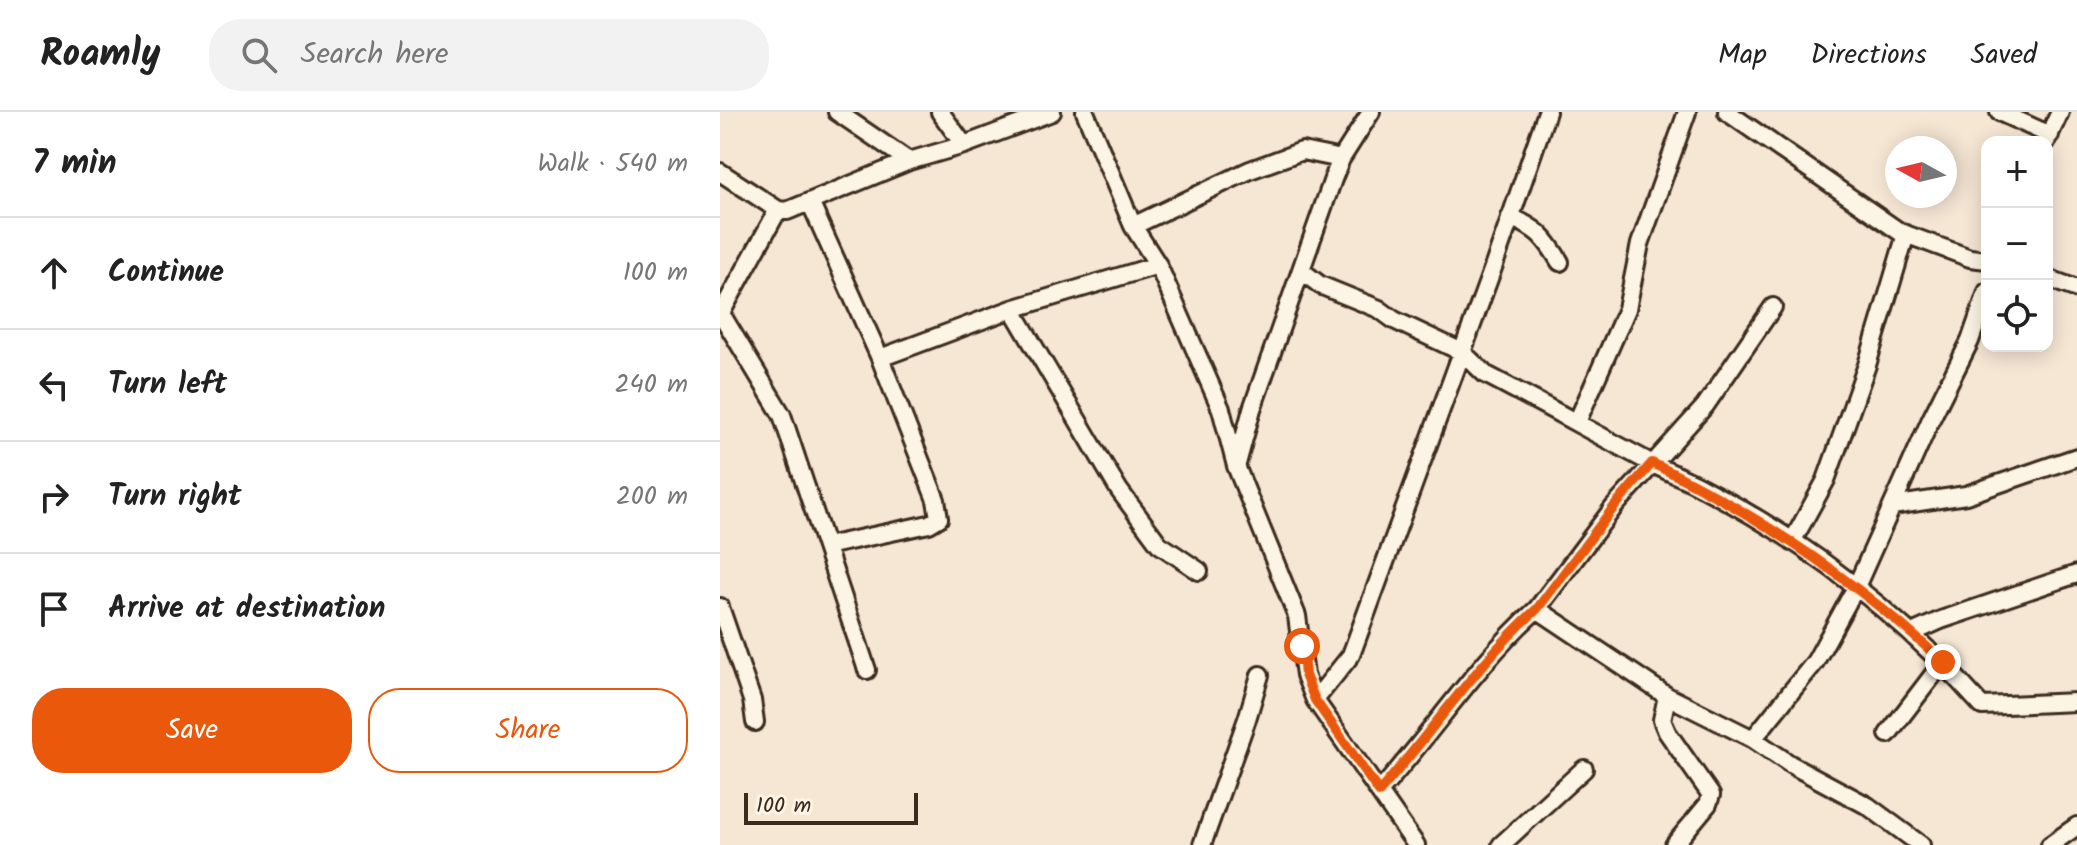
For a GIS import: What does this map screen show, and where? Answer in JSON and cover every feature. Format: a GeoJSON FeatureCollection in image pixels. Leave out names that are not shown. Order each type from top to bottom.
{"type":"FeatureCollection","features":[{"type":"Feature","properties":{"kind":"street"},"geometry":{"type":"LineString","coordinates":[[837,112],[909,161]]}},
{"type":"Feature","properties":{"kind":"street"},"geometry":{"type":"LineString","coordinates":[[940,112],[964,145]]}},
{"type":"Feature","properties":{"kind":"street"},"geometry":{"type":"LineString","coordinates":[[720,172],[778,210],[787,211],[909,161],[964,145],[1052,112]]}},
{"type":"Feature","properties":{"kind":"street"},"geometry":{"type":"LineString","coordinates":[[1085,112],[1133,226],[1158,265],[1221,409],[1236,466],[1297,616],[1305,675],[1315,700],[1416,845]]}},
{"type":"Feature","properties":{"kind":"street"},"geometry":{"type":"LineString","coordinates":[[1236,466],[1252,409],[1341,159],[1371,112]]}},
{"type":"Feature","properties":{"kind":"street"},"geometry":{"type":"LineString","coordinates":[[1315,700],[1351,655],[1547,112]]}},
{"type":"Feature","properties":{"kind":"street"},"geometry":{"type":"LineString","coordinates":[[1577,422],[1627,309],[1640,244],[1687,112]]}},
{"type":"Feature","properties":{"kind":"street"},"geometry":{"type":"LineString","coordinates":[[1727,112],[1906,234],[1981,259]]}},
{"type":"Feature","properties":{"kind":"street"},"geometry":{"type":"LineString","coordinates":[[1999,112],[2044,136]]}},
{"type":"Feature","properties":{"kind":"street"},"geometry":{"type":"LineString","coordinates":[[2049,136],[2060,112]]}},
{"type":"Feature","properties":{"kind":"street"},"geometry":{"type":"LineString","coordinates":[[1133,226],[1250,170],[1302,151],[1341,159]]}},
{"type":"Feature","properties":{"kind":"street"},"geometry":{"type":"LineString","coordinates":[[810,202],[880,358],[936,500],[939,518],[929,524],[826,546]]}},
{"type":"Feature","properties":{"kind":"street"},"geometry":{"type":"LineString","coordinates":[[778,210],[720,313],[782,415],[867,670]]}},
{"type":"Feature","properties":{"kind":"street"},"geometry":{"type":"LineString","coordinates":[[1510,217],[1532,226],[1548,242],[1560,262]]}},
{"type":"Feature","properties":{"kind":"street"},"geometry":{"type":"LineString","coordinates":[[1792,542],[1830,469],[1867,365],[1906,234]]}},
{"type":"Feature","properties":{"kind":"street"},"geometry":{"type":"LineString","coordinates":[[880,358],[1012,309],[1158,265]]}},
{"type":"Feature","properties":{"kind":"street"},"geometry":{"type":"LineString","coordinates":[[1302,271],[1320,285],[1379,309],[1394,320],[1462,352],[1485,374],[1702,488],[1792,542],[1856,587],[1912,633],[1982,706],[2077,702]]}},
{"type":"Feature","properties":{"kind":"street"},"geometry":{"type":"LineString","coordinates":[[2052,280],[2077,289]]}},
{"type":"Feature","properties":{"kind":"street"},"geometry":{"type":"LineString","coordinates":[[1379,792],[1459,694],[1537,609],[1614,507],[1705,406],[1773,307]]}},
{"type":"Feature","properties":{"kind":"street"},"geometry":{"type":"LineString","coordinates":[[1012,309],[1119,490],[1159,544],[1199,571]]}},
{"type":"Feature","properties":{"kind":"street"},"geometry":{"type":"LineString","coordinates":[[1753,739],[1815,662],[1856,587],[1970,341],[1981,309]]}},
{"type":"Feature","properties":{"kind":"street"},"geometry":{"type":"LineString","coordinates":[[1221,409],[1252,409]]}},
{"type":"Feature","properties":{"kind":"street"},"geometry":{"type":"LineString","coordinates":[[1892,506],[1979,491],[2077,457]]}},
{"type":"Feature","properties":{"kind":"street"},"geometry":{"type":"LineString","coordinates":[[1912,633],[1941,620],[2077,574]]}},
{"type":"Feature","properties":{"kind":"street"},"geometry":{"type":"LineString","coordinates":[[720,607],[752,700],[755,722]]}},
{"type":"Feature","properties":{"kind":"street"},"geometry":{"type":"LineString","coordinates":[[1537,609],[1667,696],[1753,739],[1790,764],[1868,806],[1921,845]]}},
{"type":"Feature","properties":{"kind":"street"},"geometry":{"type":"LineString","coordinates":[[1888,734],[1943,662]]}},
{"type":"Feature","properties":{"kind":"street"},"geometry":{"type":"LineString","coordinates":[[1202,845],[1260,675]]}},
{"type":"Feature","properties":{"kind":"street"},"geometry":{"type":"LineString","coordinates":[[1667,696],[1662,720],[1667,732],[1711,795],[1708,804],[1674,845]]}},
{"type":"Feature","properties":{"kind":"street"},"geometry":{"type":"LineString","coordinates":[[1501,845],[1584,769]]}},
{"type":"Feature","properties":{"kind":"street"},"geometry":{"type":"LineString","coordinates":[[2054,844],[2077,826]]}},
{"type":"Feature","properties":{"kind":"route"},"geometry":{"type":"LineString","coordinates":[[1302,646],[1305,675],[1315,700],[1379,792],[1459,694],[1537,609],[1614,507],[1652,463],[1702,488],[1792,542],[1888,613],[1943,662]]}}]}
